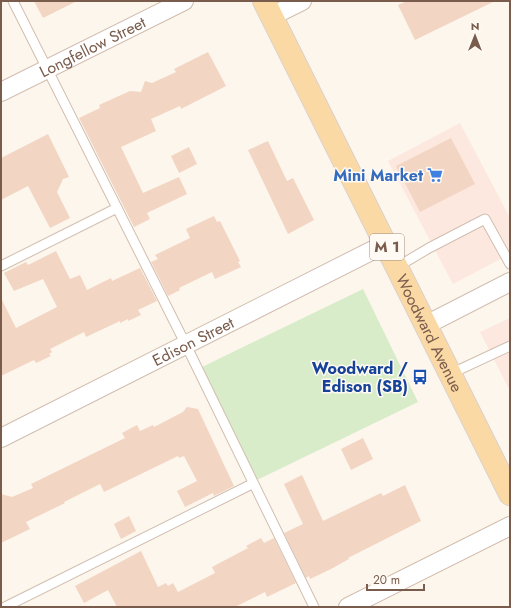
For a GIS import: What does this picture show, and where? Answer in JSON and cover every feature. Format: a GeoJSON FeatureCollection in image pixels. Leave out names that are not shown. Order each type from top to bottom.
{"type":"FeatureCollection","features":[{"type":"Feature","properties":{"kind":"main road","name":"Woodward Avenue"},"geometry":{"type":"LineString","coordinates":[[268,9],[510,494]]}},
{"type":"Feature","properties":{"kind":"street","name":"Longfellow Street"},"geometry":{"type":"LineString","coordinates":[[1,92],[184,1]]}},
{"type":"Feature","properties":{"kind":"street"},"geometry":{"type":"LineString","coordinates":[[268,9],[302,1]]}},
{"type":"Feature","properties":{"kind":"street","name":"Edison Street"},"geometry":{"type":"LineString","coordinates":[[1,438],[385,244]]}},
{"type":"Feature","properties":{"kind":"street"},"geometry":{"type":"LineString","coordinates":[[426,325],[510,282]]}},
{"type":"Feature","properties":{"kind":"street"},"geometry":{"type":"LineString","coordinates":[[348,607],[510,526]]}},
{"type":"Feature","properties":{"kind":"lane"},"geometry":{"type":"LineString","coordinates":[[13,1],[186,345],[252,484],[314,607]]}},
{"type":"Feature","properties":{"kind":"lane"},"geometry":{"type":"LineString","coordinates":[[1,266],[117,208]]}},
{"type":"Feature","properties":{"kind":"lane"},"geometry":{"type":"LineString","coordinates":[[397,267],[429,248],[485,219],[510,264]]}},
{"type":"Feature","properties":{"kind":"lane"},"geometry":{"type":"LineString","coordinates":[[450,374],[510,346]]}},
{"type":"Feature","properties":{"kind":"lane"},"geometry":{"type":"LineString","coordinates":[[5,607],[252,484]]}},
{"type":"Feature","properties":{"kind":"shaded area"},"geometry":{"type":"Polygon","coordinates":[[[460,123],[510,218],[510,254],[453,284],[388,161],[460,123]]]}},
{"type":"Feature","properties":{"kind":"shaded area"},"geometry":{"type":"Polygon","coordinates":[[[510,318],[510,391],[480,332],[510,318]]]}},
{"type":"Feature","properties":{"kind":"green space"},"geometry":{"type":"Polygon","coordinates":[[[363,289],[418,402],[257,480],[202,367],[363,289]]]}},
{"type":"Feature","properties":{"kind":"building"},"geometry":{"type":"Polygon","coordinates":[[[34,1],[77,1],[43,18],[34,1]]]}},
{"type":"Feature","properties":{"kind":"building"},"geometry":{"type":"Polygon","coordinates":[[[407,1],[495,1],[415,40],[398,5],[407,1]]]}},
{"type":"Feature","properties":{"kind":"building"},"geometry":{"type":"Polygon","coordinates":[[[208,52],[226,86],[181,109],[180,106],[151,119],[156,131],[121,147],[143,193],[179,177],[187,194],[147,213],[150,219],[134,227],[79,118],[100,108],[99,105],[130,91],[141,92],[145,81],[152,83],[176,72],[174,69],[208,52]]]}},
{"type":"Feature","properties":{"kind":"building"},"geometry":{"type":"Polygon","coordinates":[[[48,134],[69,177],[63,179],[57,192],[70,218],[50,228],[28,186],[1,200],[1,158],[48,134]]]}},
{"type":"Feature","properties":{"kind":"building","name":"Mini Market"},"geometry":{"type":"Polygon","coordinates":[[[451,138],[475,184],[420,212],[396,166],[451,138]]]}},
{"type":"Feature","properties":{"kind":"building"},"geometry":{"type":"Polygon","coordinates":[[[268,141],[287,181],[293,178],[314,220],[288,234],[248,150],[268,141]]]}},
{"type":"Feature","properties":{"kind":"building"},"geometry":{"type":"Polygon","coordinates":[[[189,147],[197,164],[179,173],[171,156],[189,147]]]}},
{"type":"Feature","properties":{"kind":"building"},"geometry":{"type":"Polygon","coordinates":[[[214,216],[217,222],[220,221],[240,261],[238,262],[241,267],[215,279],[212,272],[179,288],[180,290],[168,296],[151,262],[158,259],[155,255],[190,238],[186,229],[214,216]]]}},
{"type":"Feature","properties":{"kind":"building"},"geometry":{"type":"Polygon","coordinates":[[[56,251],[70,279],[80,275],[87,290],[111,278],[112,281],[140,268],[157,301],[138,310],[141,315],[128,321],[128,319],[120,323],[120,321],[86,337],[84,332],[50,349],[52,352],[49,354],[51,356],[36,363],[34,360],[1,376],[1,298],[16,328],[57,307],[43,279],[14,291],[4,273],[26,262],[28,265],[56,251]]]}},
{"type":"Feature","properties":{"kind":"building"},"geometry":{"type":"Polygon","coordinates":[[[187,407],[198,409],[234,486],[214,496],[213,493],[185,507],[177,491],[197,481],[184,456],[179,458],[178,456],[104,492],[100,484],[26,522],[30,529],[1,543],[1,494],[12,497],[33,488],[31,484],[125,438],[122,433],[137,425],[140,431],[153,425],[154,427],[183,412],[187,407]]]}},
{"type":"Feature","properties":{"kind":"building"},"geometry":{"type":"Polygon","coordinates":[[[363,438],[373,459],[351,470],[341,449],[363,438]]]}},
{"type":"Feature","properties":{"kind":"building"},"geometry":{"type":"Polygon","coordinates":[[[302,475],[323,521],[381,493],[383,496],[405,485],[421,521],[348,558],[349,559],[331,569],[310,579],[309,576],[306,578],[284,533],[303,524],[284,484],[302,475]]]}},
{"type":"Feature","properties":{"kind":"building"},"geometry":{"type":"Polygon","coordinates":[[[129,516],[136,531],[121,539],[114,524],[129,516]]]}},
{"type":"Feature","properties":{"kind":"building"},"geometry":{"type":"Polygon","coordinates":[[[261,538],[264,543],[274,538],[296,583],[267,597],[265,592],[235,607],[117,607],[108,590],[84,603],[75,586],[141,551],[158,587],[166,583],[168,586],[173,583],[178,592],[215,573],[212,567],[248,548],[246,546],[261,538]]]}},
{"type":"Feature","properties":{"kind":"place","name":"Mini Market"},"geometry":{"type":"Point","coordinates":[435,175]}},
{"type":"Feature","properties":{"kind":"place","name":"Woodward / Edison (SB)"},"geometry":{"type":"Point","coordinates":[420,377]}}]}
